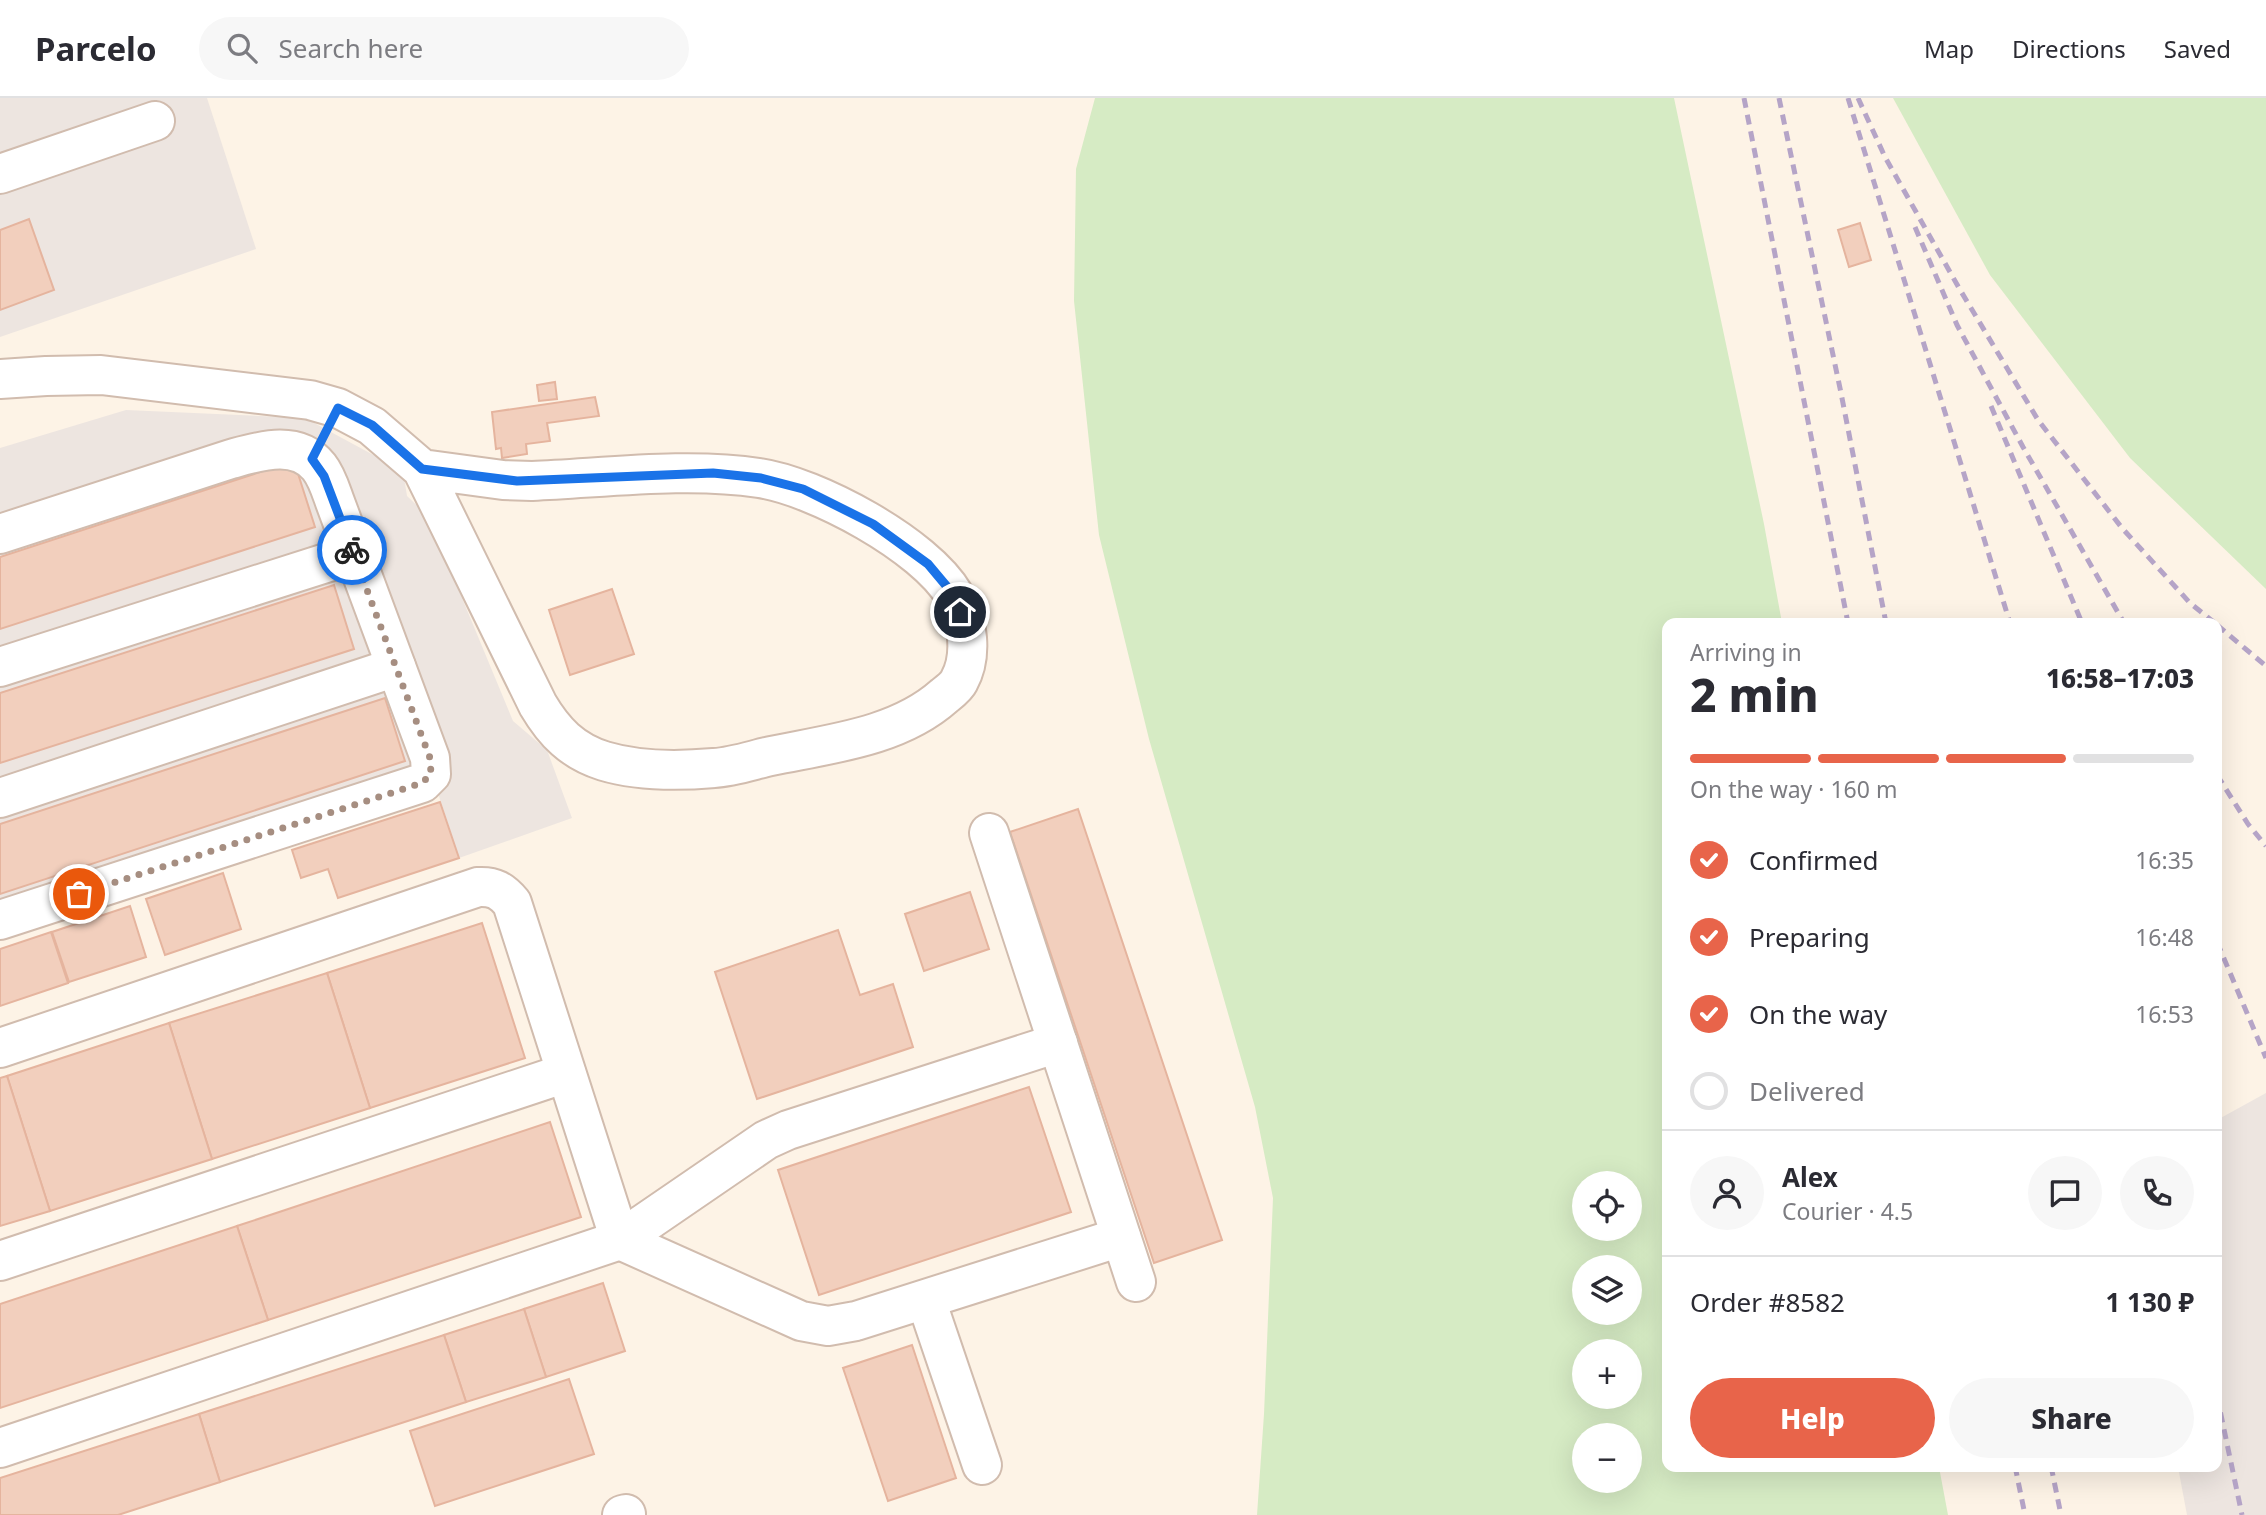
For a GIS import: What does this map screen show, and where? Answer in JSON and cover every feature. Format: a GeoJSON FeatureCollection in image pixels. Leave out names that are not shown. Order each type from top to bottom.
{"type":"FeatureCollection","features":[{"type":"Feature","properties":{"kind":"lane"},"geometry":{"type":"LineString","coordinates":[[0,174],[155,121]]}},
{"type":"Feature","properties":{"kind":"lane"},"geometry":{"type":"LineString","coordinates":[[0,379],[101,375],[310,400],[338,408],[372,425],[422,469],[552,729],[574,748],[605,761],[647,768],[716,768],[845,741],[880,731],[915,716],[958,684],[967,658],[966,629],[954,595],[928,564],[873,524],[803,489],[761,478],[713,473],[532,481],[503,480],[422,469]]}},
{"type":"Feature","properties":{"kind":"lane"},"geometry":{"type":"LineString","coordinates":[[312,459],[338,408]]}},
{"type":"Feature","properties":{"kind":"lane"},"geometry":{"type":"LineString","coordinates":[[0,534],[264,450],[291,450],[312,459],[324,476],[354,554],[430,758],[431,774],[422,783],[0,920]]}},
{"type":"Feature","properties":{"kind":"lane"},"geometry":{"type":"LineString","coordinates":[[0,667],[354,554]]}},
{"type":"Feature","properties":{"kind":"lane"},"geometry":{"type":"LineString","coordinates":[[0,798],[396,667]]}},
{"type":"Feature","properties":{"kind":"lane"},"geometry":{"type":"LineString","coordinates":[[989,833],[1136,1282]]}},
{"type":"Feature","properties":{"kind":"lane"},"geometry":{"type":"LineString","coordinates":[[0,1048],[478,887],[490,887],[503,892],[512,903],[620,1240],[801,1321],[828,1326],[856,1321],[926,1300],[1121,1237]]}},
{"type":"Feature","properties":{"kind":"lane"},"geometry":{"type":"LineString","coordinates":[[0,1448],[620,1240],[766,1140],[788,1130],[1058,1043]]}},
{"type":"Feature","properties":{"kind":"lane"},"geometry":{"type":"LineString","coordinates":[[0,1261],[566,1073]]}},
{"type":"Feature","properties":{"kind":"lane"},"geometry":{"type":"LineString","coordinates":[[926,1300],[982,1465]]}},
{"type":"Feature","properties":{"kind":"shaded area"},"geometry":{"type":"Polygon","coordinates":[[[0,98],[207,98],[256,249],[0,337],[0,98]]]}},
{"type":"Feature","properties":{"kind":"shaded area"},"geometry":{"type":"Polygon","coordinates":[[[126,410],[305,418],[403,471],[407,496],[428,516],[513,721],[547,750],[572,818],[459,858],[438,793],[0,935],[0,448],[126,410]]]}},
{"type":"Feature","properties":{"kind":"shaded area"},"geometry":{"type":"Polygon","coordinates":[[[2266,1093],[2266,1515],[2187,1515],[2179,1472],[2222,1472],[2222,1117],[2266,1093]]]}},
{"type":"Feature","properties":{"kind":"green space"},"geometry":{"type":"Polygon","coordinates":[[[1095,98],[1674,98],[1764,524],[1781,618],[1662,618],[1662,1472],[1940,1472],[1948,1515],[1257,1515],[1273,1198],[1255,1107],[1149,739],[1099,535],[1074,301],[1076,169],[1095,98]]]}},
{"type":"Feature","properties":{"kind":"green space"},"geometry":{"type":"Polygon","coordinates":[[[1893,98],[2266,98],[2266,589],[2130,458],[1990,275],[1893,98]]]}},
{"type":"Feature","properties":{"kind":"building"},"geometry":{"type":"Polygon","coordinates":[[[29,219],[54,290],[0,310],[0,230],[29,219]]]}},
{"type":"Feature","properties":{"kind":"building"},"geometry":{"type":"Polygon","coordinates":[[[1860,223],[1871,260],[1849,267],[1838,230],[1860,223]]]}},
{"type":"Feature","properties":{"kind":"building"},"geometry":{"type":"Polygon","coordinates":[[[555,382],[557,399],[539,401],[537,385],[555,382]]]}},
{"type":"Feature","properties":{"kind":"building"},"geometry":{"type":"Polygon","coordinates":[[[595,397],[599,416],[547,423],[550,441],[526,444],[527,454],[502,458],[501,448],[496,449],[492,412],[595,397]]]}},
{"type":"Feature","properties":{"kind":"building"},"geometry":{"type":"Polygon","coordinates":[[[294,461],[315,527],[0,629],[0,557],[294,461]]]}},
{"type":"Feature","properties":{"kind":"building"},"geometry":{"type":"Polygon","coordinates":[[[334,585],[354,649],[0,763],[0,693],[334,585]]]}},
{"type":"Feature","properties":{"kind":"building"},"geometry":{"type":"Polygon","coordinates":[[[612,589],[634,654],[570,675],[549,610],[612,589]]]}},
{"type":"Feature","properties":{"kind":"building"},"geometry":{"type":"Polygon","coordinates":[[[385,698],[405,761],[0,894],[0,824],[385,698]]]}},
{"type":"Feature","properties":{"kind":"building"},"geometry":{"type":"Polygon","coordinates":[[[440,802],[459,858],[338,898],[328,869],[301,878],[292,850],[440,802]]]}},
{"type":"Feature","properties":{"kind":"building"},"geometry":{"type":"Polygon","coordinates":[[[1078,809],[1222,1240],[1154,1263],[1010,832],[1078,809]]]}},
{"type":"Feature","properties":{"kind":"building"},"geometry":{"type":"Polygon","coordinates":[[[223,873],[241,929],[165,955],[146,899],[223,873]]]}},
{"type":"Feature","properties":{"kind":"building"},"geometry":{"type":"Polygon","coordinates":[[[970,892],[989,949],[924,971],[905,914],[970,892]]]}},
{"type":"Feature","properties":{"kind":"building"},"geometry":{"type":"Polygon","coordinates":[[[130,906],[146,957],[69,982],[52,932],[130,906]]]}},
{"type":"Feature","properties":{"kind":"building"},"geometry":{"type":"Polygon","coordinates":[[[482,923],[525,1058],[370,1108],[327,973],[482,923]]]}},
{"type":"Feature","properties":{"kind":"building"},"geometry":{"type":"Polygon","coordinates":[[[838,930],[860,995],[893,984],[913,1047],[757,1099],[715,972],[838,930]]]}},
{"type":"Feature","properties":{"kind":"building"},"geometry":{"type":"Polygon","coordinates":[[[51,932],[68,983],[0,1006],[0,949],[51,932]]]}},
{"type":"Feature","properties":{"kind":"building"},"geometry":{"type":"Polygon","coordinates":[[[327,973],[370,1108],[212,1159],[169,1023],[327,973]]]}},
{"type":"Feature","properties":{"kind":"building"},"geometry":{"type":"Polygon","coordinates":[[[169,1023],[212,1159],[50,1211],[7,1076],[169,1023]]]}},
{"type":"Feature","properties":{"kind":"building"},"geometry":{"type":"Polygon","coordinates":[[[7,1076],[50,1211],[0,1226],[0,1078],[7,1076]]]}},
{"type":"Feature","properties":{"kind":"building"},"geometry":{"type":"Polygon","coordinates":[[[1029,1087],[1071,1212],[819,1295],[778,1170],[1029,1087]]]}},
{"type":"Feature","properties":{"kind":"building"},"geometry":{"type":"Polygon","coordinates":[[[550,1122],[581,1217],[268,1320],[237,1226],[550,1122]]]}},
{"type":"Feature","properties":{"kind":"building"},"geometry":{"type":"Polygon","coordinates":[[[237,1226],[268,1320],[0,1408],[0,1304],[237,1226]]]}},
{"type":"Feature","properties":{"kind":"building"},"geometry":{"type":"Polygon","coordinates":[[[603,1283],[625,1351],[546,1377],[524,1309],[603,1283]]]}},
{"type":"Feature","properties":{"kind":"building"},"geometry":{"type":"Polygon","coordinates":[[[524,1309],[546,1377],[466,1402],[444,1335],[524,1309]]]}},
{"type":"Feature","properties":{"kind":"building"},"geometry":{"type":"Polygon","coordinates":[[[444,1335],[466,1402],[220,1482],[199,1414],[444,1335]]]}},
{"type":"Feature","properties":{"kind":"building"},"geometry":{"type":"Polygon","coordinates":[[[912,1345],[956,1478],[888,1501],[843,1368],[912,1345]]]}},
{"type":"Feature","properties":{"kind":"building"},"geometry":{"type":"Polygon","coordinates":[[[569,1379],[594,1454],[435,1506],[410,1431],[569,1379]]]}},
{"type":"Feature","properties":{"kind":"building"},"geometry":{"type":"Polygon","coordinates":[[[199,1414],[220,1482],[118,1515],[0,1515],[0,1478],[199,1414]]]}},
{"type":"Feature","properties":{"kind":"railway"},"geometry":{"type":"LineString","coordinates":[[1744,98],[1847,618]]}},
{"type":"Feature","properties":{"kind":"railway"},"geometry":{"type":"LineString","coordinates":[[1779,98],[1885,618]]}},
{"type":"Feature","properties":{"kind":"railway"},"geometry":{"type":"LineString","coordinates":[[1848,98],[2008,618]]}},
{"type":"Feature","properties":{"kind":"railway"},"geometry":{"type":"LineString","coordinates":[[1858,98],[1885,157],[2038,420],[2122,528],[2190,603],[2209,618]]}},
{"type":"Feature","properties":{"kind":"railway"},"geometry":{"type":"LineString","coordinates":[[1915,227],[1957,325],[2121,618]]}},
{"type":"Feature","properties":{"kind":"railway"},"geometry":{"type":"LineString","coordinates":[[1991,406],[2080,618]]}},
{"type":"Feature","properties":{"kind":"railway"},"geometry":{"type":"LineString","coordinates":[[2222,629],[2266,666]]}},
{"type":"Feature","properties":{"kind":"railway"},"geometry":{"type":"LineString","coordinates":[[2222,783],[2248,824],[2266,846]]}},
{"type":"Feature","properties":{"kind":"railway"},"geometry":{"type":"LineString","coordinates":[[2222,954],[2266,1058]]}},
{"type":"Feature","properties":{"kind":"railway"},"geometry":{"type":"LineString","coordinates":[[2222,1420],[2242,1515]]}},
{"type":"Feature","properties":{"kind":"railway"},"geometry":{"type":"LineString","coordinates":[[2016,1472],[2025,1515]]}},
{"type":"Feature","properties":{"kind":"railway"},"geometry":{"type":"LineString","coordinates":[[2052,1472],[2061,1515]]}},
{"type":"Feature","properties":{"kind":"way so far"},"geometry":{"type":"LineString","coordinates":[[79,894],[422,783],[431,774],[430,758],[352,550]]}},
{"type":"Feature","properties":{"kind":"route"},"geometry":{"type":"LineString","coordinates":[[352,550],[324,476],[312,459],[338,408],[372,425],[422,469],[517,481],[713,473],[761,478],[803,489],[873,524],[928,564],[954,595],[960,612]]}}]}
